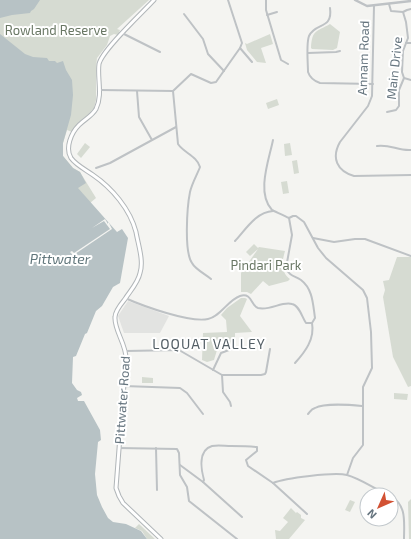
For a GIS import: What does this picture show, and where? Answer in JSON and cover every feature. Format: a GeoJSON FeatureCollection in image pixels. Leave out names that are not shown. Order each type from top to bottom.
{"type":"FeatureCollection","features":[{"type":"Feature","properties":{"kind":"main road","name":"Pittwater Road"},"geometry":{"type":"LineString","coordinates":[[154,0],[101,57],[98,73],[99,101],[96,110],[74,131],[70,139],[69,151],[73,160],[98,179],[116,196],[133,224],[142,266],[139,276],[116,311],[115,319],[126,351],[116,481],[119,496],[127,507],[161,539]]}},
{"type":"Feature","properties":{"kind":"street"},"geometry":{"type":"LineString","coordinates":[[99,90],[173,91],[192,74],[211,83],[216,82],[242,43],[228,0]]}},
{"type":"Feature","properties":{"kind":"street"},"geometry":{"type":"LineString","coordinates":[[266,0],[267,15],[281,60],[288,64]]}},
{"type":"Feature","properties":{"kind":"street"},"geometry":{"type":"LineString","coordinates":[[355,0],[367,6],[411,1]]}},
{"type":"Feature","properties":{"kind":"street"},"geometry":{"type":"LineString","coordinates":[[389,4],[392,11],[403,12],[411,9]]}},
{"type":"Feature","properties":{"kind":"street","name":"Annam Road"},"geometry":{"type":"LineString","coordinates":[[374,6],[372,96],[368,106],[337,148],[336,159],[338,165],[344,172],[354,176],[411,175]]}},
{"type":"Feature","properties":{"kind":"street"},"geometry":{"type":"LineString","coordinates":[[330,8],[331,16],[329,20],[314,30],[309,36],[308,72],[310,76],[314,81],[320,83],[373,84]]}},
{"type":"Feature","properties":{"kind":"street"},"geometry":{"type":"LineString","coordinates":[[267,15],[276,12]]}},
{"type":"Feature","properties":{"kind":"street","name":"Main Drive"},"geometry":{"type":"LineString","coordinates":[[387,112],[396,110],[399,106],[399,90],[404,78],[402,72],[402,56],[408,38],[403,12]]}},
{"type":"Feature","properties":{"kind":"street"},"geometry":{"type":"LineString","coordinates":[[184,14],[203,39],[208,54],[224,71]]}},
{"type":"Feature","properties":{"kind":"street"},"geometry":{"type":"LineString","coordinates":[[122,33],[160,52]]}},
{"type":"Feature","properties":{"kind":"street"},"geometry":{"type":"LineString","coordinates":[[406,43],[411,43]]}},
{"type":"Feature","properties":{"kind":"street"},"geometry":{"type":"LineString","coordinates":[[240,48],[252,62]]}},
{"type":"Feature","properties":{"kind":"street"},"geometry":{"type":"LineString","coordinates":[[308,53],[340,51]]}},
{"type":"Feature","properties":{"kind":"street"},"geometry":{"type":"LineString","coordinates":[[404,78],[411,80]]}},
{"type":"Feature","properties":{"kind":"street"},"geometry":{"type":"LineString","coordinates":[[137,90],[139,117],[152,140]]}},
{"type":"Feature","properties":{"kind":"street"},"geometry":{"type":"LineString","coordinates":[[173,91],[178,144],[197,160],[200,166],[194,180],[187,221],[189,256],[192,264],[211,279]]}},
{"type":"Feature","properties":{"kind":"street"},"geometry":{"type":"LineString","coordinates":[[96,168],[110,163],[176,128]]}},
{"type":"Feature","properties":{"kind":"street"},"geometry":{"type":"LineString","coordinates":[[273,140],[264,189],[267,202],[273,210],[289,218]]}},
{"type":"Feature","properties":{"kind":"street"},"geometry":{"type":"LineString","coordinates":[[377,146],[411,150]]}},
{"type":"Feature","properties":{"kind":"street"},"geometry":{"type":"LineString","coordinates":[[236,241],[259,214],[273,210]]}},
{"type":"Feature","properties":{"kind":"street"},"geometry":{"type":"LineString","coordinates":[[289,218],[294,215],[299,217],[326,258],[363,290],[367,298],[371,332],[372,368],[362,387],[363,445],[353,458],[347,475]]}},
{"type":"Feature","properties":{"kind":"street"},"geometry":{"type":"LineString","coordinates":[[289,218],[292,235],[286,268],[290,274],[302,281],[310,291],[315,318],[312,323],[313,332],[310,343],[295,363]]}},
{"type":"Feature","properties":{"kind":"street"},"geometry":{"type":"LineString","coordinates":[[313,238],[334,242],[365,239],[411,256]]}},
{"type":"Feature","properties":{"kind":"street"},"geometry":{"type":"LineString","coordinates":[[125,298],[176,316],[204,320],[214,318],[239,296],[245,295],[251,298],[255,306],[258,308],[269,308],[290,303],[293,304],[298,308],[305,322],[308,324],[312,323]]}},
{"type":"Feature","properties":{"kind":"street"},"geometry":{"type":"LineString","coordinates":[[213,370],[221,353],[237,347]]}},
{"type":"Feature","properties":{"kind":"street"},"geometry":{"type":"LineString","coordinates":[[126,351],[179,350],[222,375],[260,375],[265,374],[266,372],[270,349]]}},
{"type":"Feature","properties":{"kind":"street"},"geometry":{"type":"LineString","coordinates":[[222,375],[224,392],[231,406]]}},
{"type":"Feature","properties":{"kind":"street"},"geometry":{"type":"LineString","coordinates":[[124,386],[180,388],[187,393],[203,414]]}},
{"type":"Feature","properties":{"kind":"street"},"geometry":{"type":"LineString","coordinates":[[308,414],[316,407],[350,405],[362,406]]}},
{"type":"Feature","properties":{"kind":"street"},"geometry":{"type":"LineString","coordinates":[[203,482],[201,462],[206,451],[213,446],[258,448],[247,459],[247,465],[249,468],[273,483],[308,514]]}},
{"type":"Feature","properties":{"kind":"street"},"geometry":{"type":"LineString","coordinates":[[119,448],[177,449],[179,452],[180,475],[187,487],[189,501],[237,539]]}},
{"type":"Feature","properties":{"kind":"street"},"geometry":{"type":"LineString","coordinates":[[156,448],[157,490]]}},
{"type":"Feature","properties":{"kind":"street"},"geometry":{"type":"LineString","coordinates":[[180,465],[203,482],[242,517]]}},
{"type":"Feature","properties":{"kind":"street"},"geometry":{"type":"LineString","coordinates":[[273,483],[319,475],[340,474],[347,475],[373,487]]}},
{"type":"Feature","properties":{"kind":"street"},"geometry":{"type":"LineString","coordinates":[[399,504],[403,512],[404,539]]}},
{"type":"Feature","properties":{"kind":"shaded area"},"geometry":{"type":"Polygon","coordinates":[[[128,301],[169,316],[160,333],[124,333],[118,316],[128,301]]]}},
{"type":"Feature","properties":{"kind":"green space","name":"Rowland Reserve"},"geometry":{"type":"Polygon","coordinates":[[[0,0],[149,0],[117,29],[120,30],[118,35],[114,34],[110,36],[107,45],[97,58],[96,100],[94,108],[79,122],[72,132],[67,130],[63,143],[63,156],[73,168],[80,172],[96,198],[90,203],[82,193],[79,194],[0,47],[0,0]]]}},
{"type":"Feature","properties":{"kind":"green space"},"geometry":{"type":"Polygon","coordinates":[[[330,24],[340,32],[337,48],[333,50],[312,49],[312,38],[316,32],[330,24]]]}},
{"type":"Feature","properties":{"kind":"green space"},"geometry":{"type":"Polygon","coordinates":[[[270,34],[273,44],[261,48],[266,63],[257,62],[247,50],[245,43],[247,44],[270,34]]]}},
{"type":"Feature","properties":{"kind":"green space"},"geometry":{"type":"Polygon","coordinates":[[[277,99],[279,105],[268,109],[266,103],[277,99]]]}},
{"type":"Feature","properties":{"kind":"green space"},"geometry":{"type":"Polygon","coordinates":[[[85,143],[90,147],[81,158],[77,154],[85,143]]]}},
{"type":"Feature","properties":{"kind":"green space"},"geometry":{"type":"Polygon","coordinates":[[[290,143],[292,155],[285,156],[284,144],[290,143]]]}},
{"type":"Feature","properties":{"kind":"green space"},"geometry":{"type":"Polygon","coordinates":[[[297,160],[299,173],[294,174],[292,161],[297,160]]]}},
{"type":"Feature","properties":{"kind":"green space"},"geometry":{"type":"Polygon","coordinates":[[[287,181],[289,193],[283,194],[281,182],[287,181]]]}},
{"type":"Feature","properties":{"kind":"green space","name":"Pindari Park"},"geometry":{"type":"Polygon","coordinates":[[[254,244],[258,248],[285,251],[283,270],[290,279],[288,281],[269,286],[263,281],[251,294],[241,292],[241,273],[258,249],[250,256],[246,252],[254,244]]]}},
{"type":"Feature","properties":{"kind":"green space"},"geometry":{"type":"Polygon","coordinates":[[[397,257],[411,257],[411,386],[408,387],[393,357],[383,297],[385,290],[383,281],[389,280],[397,257]]]}},
{"type":"Feature","properties":{"kind":"green space"},"geometry":{"type":"Polygon","coordinates":[[[241,298],[247,299],[240,316],[252,332],[235,333],[235,343],[217,350],[214,360],[207,362],[202,360],[203,333],[227,332],[226,320],[221,315],[227,308],[241,298]]]}},
{"type":"Feature","properties":{"kind":"green space"},"geometry":{"type":"Polygon","coordinates":[[[142,377],[153,378],[153,383],[142,383],[142,377]]]}},
{"type":"Feature","properties":{"kind":"green space"},"geometry":{"type":"Polygon","coordinates":[[[394,393],[408,394],[407,400],[394,399],[394,393]]]}},
{"type":"Feature","properties":{"kind":"green space"},"geometry":{"type":"Polygon","coordinates":[[[411,499],[411,539],[409,539],[408,502],[411,499]]]}},
{"type":"Feature","properties":{"kind":"green space"},"geometry":{"type":"Polygon","coordinates":[[[350,500],[355,502],[350,512],[345,510],[350,500]]]}},
{"type":"Feature","properties":{"kind":"green space"},"geometry":{"type":"Polygon","coordinates":[[[291,508],[296,513],[297,512],[301,515],[301,518],[305,520],[289,539],[276,539],[275,530],[280,531],[288,522],[283,518],[291,508]]]}},
{"type":"Feature","properties":{"kind":"green space"},"geometry":{"type":"Polygon","coordinates":[[[139,524],[155,539],[147,539],[142,531],[135,528],[139,524]]]}},
{"type":"Feature","properties":{"kind":"water"},"geometry":{"type":"Polygon","coordinates":[[[0,0],[40,0],[30,13],[0,18],[0,0]]]}},
{"type":"Feature","properties":{"kind":"water","name":"Pittwater"},"geometry":{"type":"Polygon","coordinates":[[[0,34],[25,54],[33,57],[47,58],[49,61],[55,61],[57,63],[63,61],[72,80],[73,95],[71,115],[63,143],[63,156],[73,168],[80,172],[86,183],[78,188],[117,232],[122,229],[128,238],[120,283],[113,287],[102,306],[96,311],[76,356],[73,357],[72,383],[82,395],[77,398],[78,401],[84,401],[100,430],[101,440],[98,442],[95,474],[97,495],[102,507],[108,518],[113,522],[126,524],[141,531],[147,539],[0,539],[0,34]]]}},
{"type":"Feature","properties":{"kind":"pier"},"geometry":{"type":"Polygon","coordinates":[[[105,219],[112,229],[75,254],[78,259],[77,260],[70,252],[72,251],[74,253],[110,229],[104,221],[92,228],[105,219]]]}},
{"type":"Feature","properties":{"kind":"district","name":"LOQUAT VALLEY"},"geometry":{"type":"Point","coordinates":[209,343]}}]}
